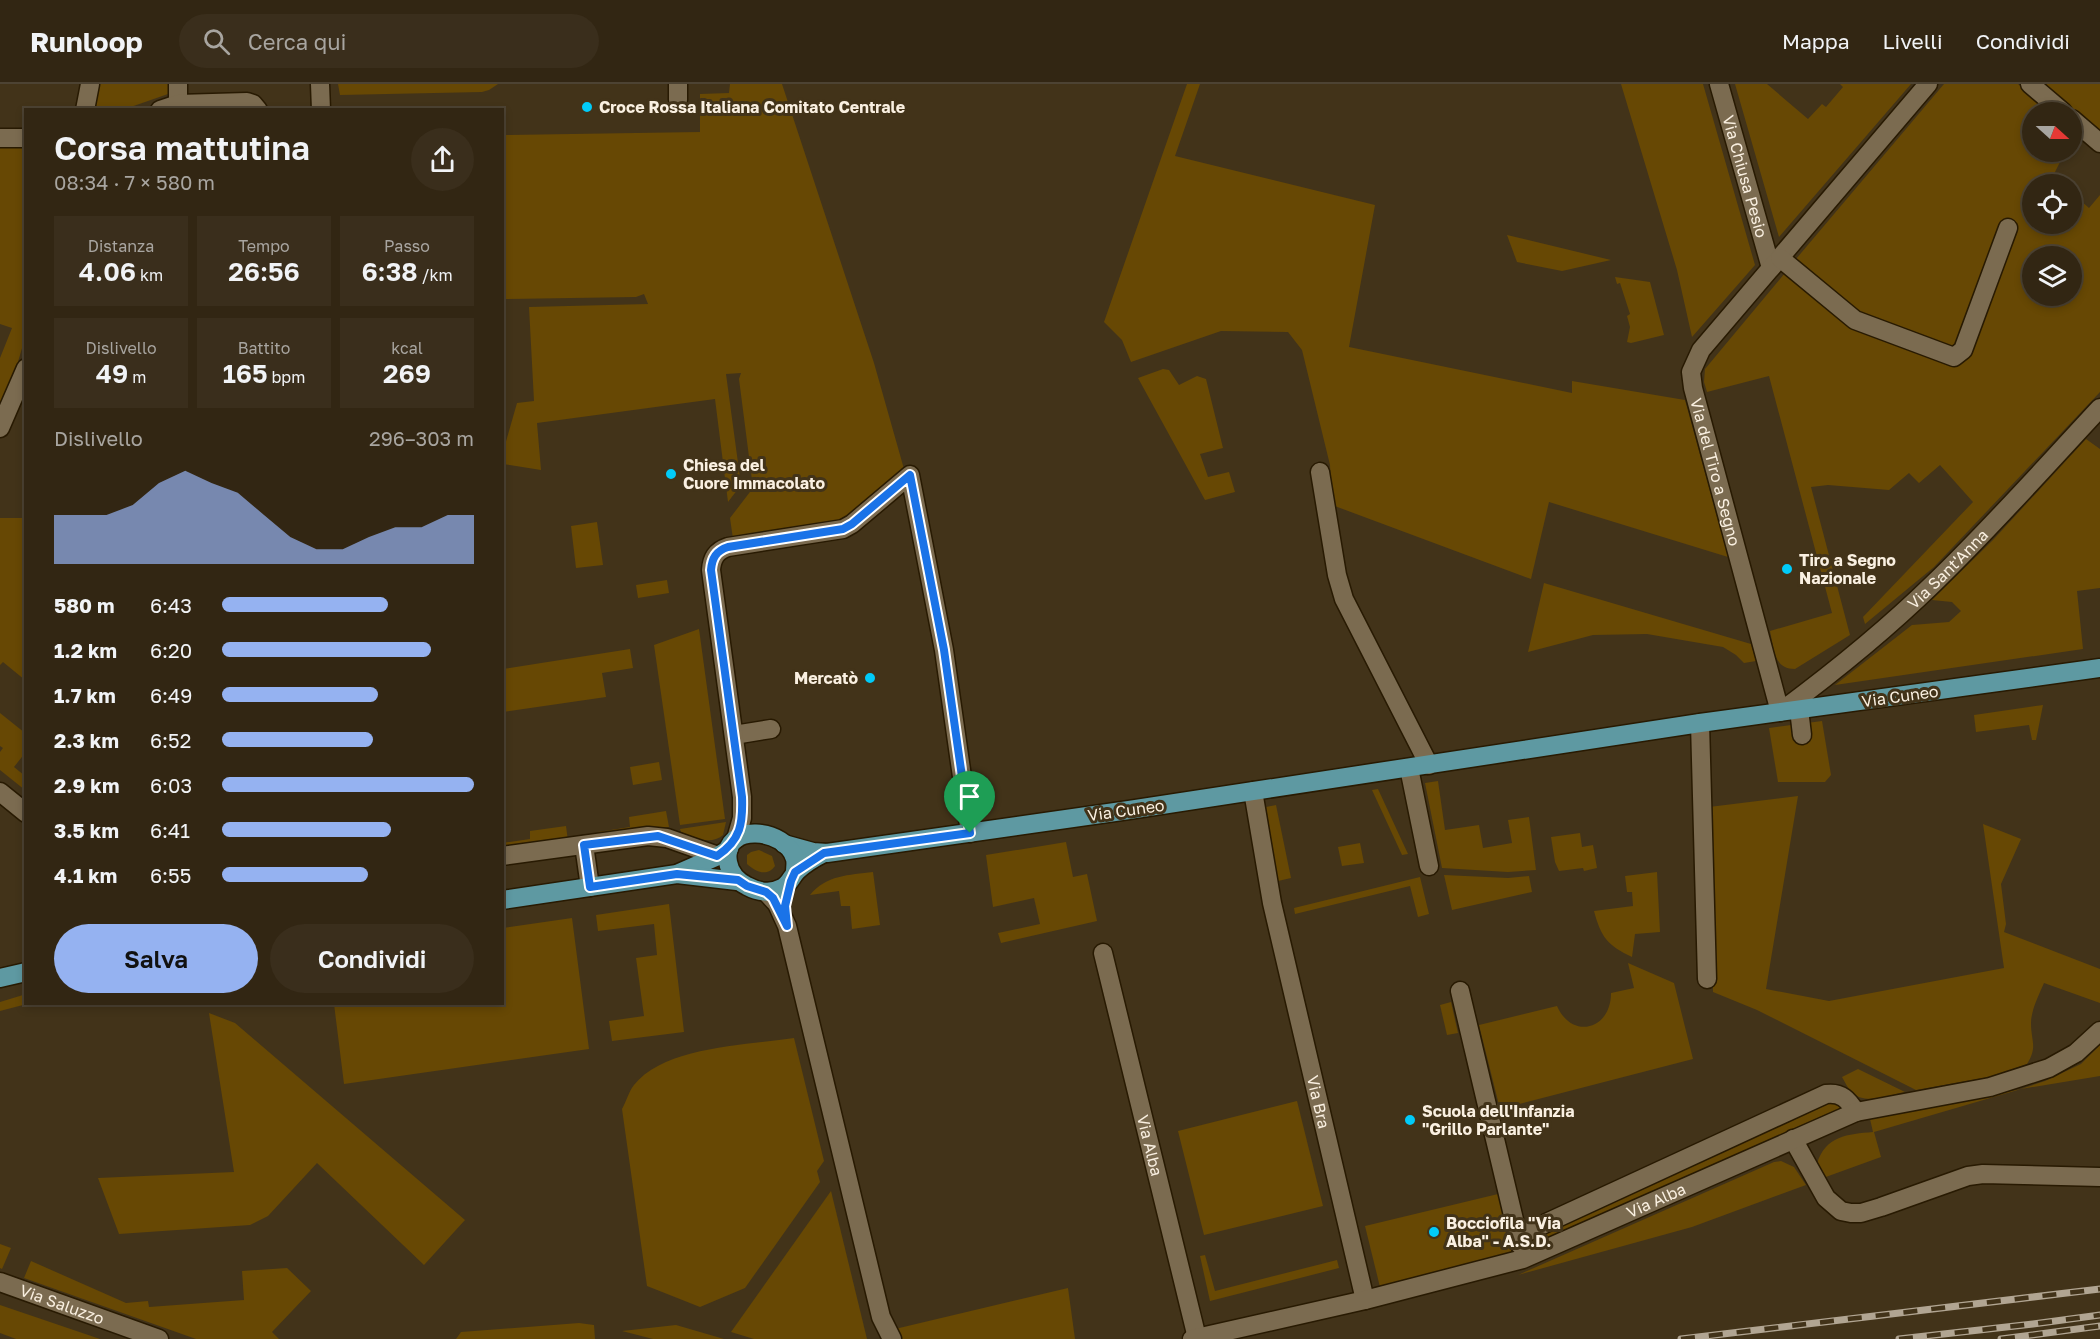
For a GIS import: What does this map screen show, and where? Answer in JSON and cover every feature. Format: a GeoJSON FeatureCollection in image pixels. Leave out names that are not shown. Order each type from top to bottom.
{"type":"FeatureCollection","features":[{"type":"Feature","properties":{"kind":"main road","name":"Via Cuneo"},"geometry":{"type":"LineString","coordinates":[[760,833],[784,844],[824,853],[1700,723],[2100,668]]}},
{"type":"Feature","properties":{"kind":"main road"},"geometry":{"type":"LineString","coordinates":[[677,874],[727,848],[744,834],[760,833]]}},
{"type":"Feature","properties":{"kind":"main road"},"geometry":{"type":"LineString","coordinates":[[784,844],[792,851],[795,858],[793,877]]}},
{"type":"Feature","properties":{"kind":"main road"},"geometry":{"type":"LineString","coordinates":[[727,848],[730,870],[738,880],[747,886],[766,892]]}},
{"type":"Feature","properties":{"kind":"main road","name":"Via Cuneo"},"geometry":{"type":"LineString","coordinates":[[766,892],[784,888],[793,877],[824,853]]}},
{"type":"Feature","properties":{"kind":"main road"},"geometry":{"type":"LineString","coordinates":[[504,900],[677,874],[738,880]]}},
{"type":"Feature","properties":{"kind":"main road"},"geometry":{"type":"LineString","coordinates":[[0,978],[24,972]]}},
{"type":"Feature","properties":{"kind":"street"},"geometry":{"type":"LineString","coordinates":[[85,108],[90,84]]}},
{"type":"Feature","properties":{"kind":"street"},"geometry":{"type":"LineString","coordinates":[[178,84],[178,104]]}},
{"type":"Feature","properties":{"kind":"street"},"geometry":{"type":"LineString","coordinates":[[320,84],[321,108]]}},
{"type":"Feature","properties":{"kind":"street","name":"Via Chiusa Pesio"},"geometry":{"type":"LineString","coordinates":[[1719,84],[1776,263]]}},
{"type":"Feature","properties":{"kind":"street","name":"Via del Tiro a Segno"},"geometry":{"type":"LineString","coordinates":[[1780,712],[1691,380],[1694,365],[1701,350],[1928,84]]}},
{"type":"Feature","properties":{"kind":"street"},"geometry":{"type":"LineString","coordinates":[[2030,84],[2051,102]]}},
{"type":"Feature","properties":{"kind":"street"},"geometry":{"type":"LineString","coordinates":[[166,108],[178,104],[247,102],[256,108]]}},
{"type":"Feature","properties":{"kind":"street"},"geometry":{"type":"LineString","coordinates":[[2082,128],[2100,143]]}},
{"type":"Feature","properties":{"kind":"street"},"geometry":{"type":"LineString","coordinates":[[0,138],[24,138]]}},
{"type":"Feature","properties":{"kind":"street"},"geometry":{"type":"LineString","coordinates":[[1776,263],[1855,320],[1954,357],[1963,350],[2008,228]]}},
{"type":"Feature","properties":{"kind":"street"},"geometry":{"type":"LineString","coordinates":[[0,428],[24,373]]}},
{"type":"Feature","properties":{"kind":"street","name":"Via Sant'Anna"},"geometry":{"type":"LineString","coordinates":[[1780,712],[1856,654],[1933,585],[2100,408]]}},
{"type":"Feature","properties":{"kind":"street"},"geometry":{"type":"LineString","coordinates":[[1320,472],[1337,575],[1344,599],[1428,765]]}},
{"type":"Feature","properties":{"kind":"street"},"geometry":{"type":"LineString","coordinates":[[504,856],[658,836],[727,848],[742,818],[742,797],[711,570],[714,557],[723,549],[848,527],[910,475],[944,650],[970,833]]}},
{"type":"Feature","properties":{"kind":"street"},"geometry":{"type":"LineString","coordinates":[[1799,709],[1802,735]]}},
{"type":"Feature","properties":{"kind":"street"},"geometry":{"type":"LineString","coordinates":[[1700,723],[1707,979]]}},
{"type":"Feature","properties":{"kind":"street"},"geometry":{"type":"LineString","coordinates":[[734,735],[771,729]]}},
{"type":"Feature","properties":{"kind":"street"},"geometry":{"type":"LineString","coordinates":[[1409,768],[1429,866]]}},
{"type":"Feature","properties":{"kind":"street","name":"Via Bra"},"geometry":{"type":"LineString","coordinates":[[1253,791],[1272,903],[1365,1300]]}},
{"type":"Feature","properties":{"kind":"street"},"geometry":{"type":"LineString","coordinates":[[0,792],[24,811]]}},
{"type":"Feature","properties":{"kind":"street"},"geometry":{"type":"LineString","coordinates":[[742,797],[750,818],[760,833]]}},
{"type":"Feature","properties":{"kind":"street"},"geometry":{"type":"LineString","coordinates":[[584,845],[590,887]]}},
{"type":"Feature","properties":{"kind":"street"},"geometry":{"type":"LineString","coordinates":[[787,926],[785,906],[793,877]]}},
{"type":"Feature","properties":{"kind":"street"},"geometry":{"type":"LineString","coordinates":[[766,892],[777,904],[787,926],[845,1128],[881,1317],[892,1339]]}},
{"type":"Feature","properties":{"kind":"street","name":"Via Alba"},"geometry":{"type":"LineString","coordinates":[[1103,953],[1195,1338],[1365,1300],[1523,1258],[1856,1112],[1990,1086],[2049,1068],[2067,1059],[2100,1031]]}},
{"type":"Feature","properties":{"kind":"street"},"geometry":{"type":"LineString","coordinates":[[1460,992],[1523,1258]]}},
{"type":"Feature","properties":{"kind":"street"},"geometry":{"type":"LineString","coordinates":[[1518,1236],[1826,1094],[1840,1095],[1856,1112]]}},
{"type":"Feature","properties":{"kind":"street"},"geometry":{"type":"LineString","coordinates":[[1793,1139],[1826,1198],[1841,1211],[1851,1213],[1861,1213],[1881,1207],[1968,1176],[2000,1174],[2100,1177]]}},
{"type":"Feature","properties":{"kind":"street","name":"Via Saluzzo"},"geometry":{"type":"LineString","coordinates":[[0,1282],[159,1339]]}},
{"type":"Feature","properties":{"kind":"shaded area"},"geometry":{"type":"Polygon","coordinates":[[[99,84],[169,84],[168,94],[128,108],[93,108],[99,84]]]}},
{"type":"Feature","properties":{"kind":"shaded area"},"geometry":{"type":"Polygon","coordinates":[[[338,84],[498,84],[482,92],[340,95],[338,84]]]}},
{"type":"Feature","properties":{"kind":"shaded area"},"geometry":{"type":"Polygon","coordinates":[[[730,84],[782,84],[874,363],[904,469],[843,521],[733,539],[730,518],[753,488],[739,379],[741,373],[726,374],[741,485],[728,502],[715,399],[537,423],[541,470],[504,464],[504,448],[517,403],[534,401],[529,307],[648,304],[644,294],[636,297],[504,299],[504,135],[700,132],[700,94],[729,93],[730,84]]]}},
{"type":"Feature","properties":{"kind":"shaded area"},"geometry":{"type":"Polygon","coordinates":[[[1187,84],[1200,84],[1175,156],[1375,205],[1349,347],[1572,393],[1572,381],[1685,400],[1728,557],[1549,502],[1531,579],[1332,505],[1330,465],[1302,350],[1288,332],[1221,331],[1131,362],[1122,340],[1104,322],[1187,84]]]}},
{"type":"Feature","properties":{"kind":"shaded area"},"geometry":{"type":"Polygon","coordinates":[[[1621,84],[1703,84],[1755,265],[1692,337],[1677,270],[1621,84]]]}},
{"type":"Feature","properties":{"kind":"shaded area"},"geometry":{"type":"Polygon","coordinates":[[[1735,84],[1767,84],[1808,119],[1822,104],[1826,107],[1843,87],[1840,84],[1911,84],[1779,237],[1735,84]]]}},
{"type":"Feature","properties":{"kind":"shaded area"},"geometry":{"type":"Polygon","coordinates":[[[1944,84],[2018,84],[2040,102],[2022,102],[2022,162],[2060,162],[2054,174],[2022,174],[2022,234],[2082,234],[2082,202],[2089,208],[2100,195],[2100,392],[1934,567],[1865,624],[1863,617],[1973,502],[1940,465],[1919,483],[1909,473],[1889,490],[1828,485],[1811,487],[1850,635],[1795,669],[1788,668],[1778,661],[1770,631],[1832,613],[1769,376],[1707,392],[1704,382],[1705,369],[1785,273],[1847,325],[1954,348],[1865,317],[1796,259],[1944,84]]]}},
{"type":"Feature","properties":{"kind":"shaded area"},"geometry":{"type":"Polygon","coordinates":[[[2041,84],[2100,84],[2100,134],[2082,119],[2082,102],[2062,102],[2041,84]]]}},
{"type":"Feature","properties":{"kind":"shaded area"},"geometry":{"type":"Polygon","coordinates":[[[0,143],[24,143],[24,341],[15,372],[0,407],[0,358],[12,328],[0,324],[0,143]]]}},
{"type":"Feature","properties":{"kind":"shaded area"},"geometry":{"type":"Polygon","coordinates":[[[1507,235],[1611,260],[1562,271],[1517,262],[1507,235]]]}},
{"type":"Feature","properties":{"kind":"shaded area"},"geometry":{"type":"Polygon","coordinates":[[[1615,277],[1650,282],[1664,335],[1627,342],[1630,327],[1627,316],[1630,314],[1620,283],[1617,284],[1615,277]]]}},
{"type":"Feature","properties":{"kind":"shaded area"},"geometry":{"type":"Polygon","coordinates":[[[1163,369],[1169,370],[1179,385],[1197,376],[1206,379],[1223,448],[1200,454],[1208,477],[1229,472],[1235,492],[1205,500],[1138,378],[1163,369]]]}},
{"type":"Feature","properties":{"kind":"shaded area"},"geometry":{"type":"Polygon","coordinates":[[[2086,439],[2100,449],[2100,588],[2077,591],[2083,649],[1835,685],[1912,625],[1949,622],[1961,611],[1952,602],[1932,600],[1993,540],[2086,439]]]}},
{"type":"Feature","properties":{"kind":"shaded area"},"geometry":{"type":"Polygon","coordinates":[[[0,518],[24,518],[24,679],[3,662],[0,665],[0,518]]]}},
{"type":"Feature","properties":{"kind":"shaded area"},"geometry":{"type":"Polygon","coordinates":[[[597,522],[603,565],[576,568],[571,526],[597,522]]]}},
{"type":"Feature","properties":{"kind":"shaded area"},"geometry":{"type":"Polygon","coordinates":[[[667,580],[669,593],[638,598],[636,585],[667,580]]]}},
{"type":"Feature","properties":{"kind":"shaded area"},"geometry":{"type":"Polygon","coordinates":[[[1544,583],[1751,644],[1756,661],[1744,663],[1723,647],[1647,634],[1593,635],[1528,652],[1544,583]]]}},
{"type":"Feature","properties":{"kind":"shaded area"},"geometry":{"type":"Polygon","coordinates":[[[699,629],[725,819],[680,825],[654,645],[699,629]]]}},
{"type":"Feature","properties":{"kind":"shaded area"},"geometry":{"type":"Polygon","coordinates":[[[630,649],[633,668],[602,673],[606,697],[504,712],[504,669],[630,649]]]}},
{"type":"Feature","properties":{"kind":"shaded area"},"geometry":{"type":"Polygon","coordinates":[[[2043,705],[2036,740],[2032,740],[2029,725],[1976,732],[1974,715],[2043,705]]]}},
{"type":"Feature","properties":{"kind":"shaded area"},"geometry":{"type":"Polygon","coordinates":[[[0,713],[24,732],[24,754],[14,767],[24,775],[24,789],[0,770],[0,752],[3,748],[0,746],[0,713]]]}},
{"type":"Feature","properties":{"kind":"shaded area"},"geometry":{"type":"Polygon","coordinates":[[[1822,721],[1831,775],[1825,782],[1778,782],[1769,728],[1822,721]]]}},
{"type":"Feature","properties":{"kind":"shaded area"},"geometry":{"type":"Polygon","coordinates":[[[659,762],[662,780],[633,785],[630,767],[659,762]]]}},
{"type":"Feature","properties":{"kind":"shaded area"},"geometry":{"type":"Polygon","coordinates":[[[1438,781],[1445,830],[1479,825],[1483,848],[1512,843],[1508,820],[1529,817],[1536,870],[1508,872],[1442,868],[1425,783],[1438,781]]]}},
{"type":"Feature","properties":{"kind":"shaded area"},"geometry":{"type":"Polygon","coordinates":[[[1378,789],[1408,854],[1402,855],[1372,790],[1378,789]]]}},
{"type":"Feature","properties":{"kind":"shaded area"},"geometry":{"type":"Polygon","coordinates":[[[1798,796],[1766,989],[1829,1001],[2004,968],[1983,824],[2021,839],[2001,884],[2006,924],[2004,932],[2100,969],[2100,1003],[2044,983],[2032,1013],[2033,1048],[2027,1064],[1989,1077],[1916,1090],[1757,1010],[1713,992],[1709,807],[1798,796]]]}},
{"type":"Feature","properties":{"kind":"shaded area"},"geometry":{"type":"Polygon","coordinates":[[[1276,805],[1291,878],[1278,881],[1266,807],[1276,805]]]}},
{"type":"Feature","properties":{"kind":"shaded area"},"geometry":{"type":"Polygon","coordinates":[[[666,811],[669,827],[599,836],[598,832],[630,827],[629,817],[666,811]]]}},
{"type":"Feature","properties":{"kind":"shaded area"},"geometry":{"type":"Polygon","coordinates":[[[726,822],[723,835],[713,840],[697,838],[681,832],[680,829],[726,822]]]}},
{"type":"Feature","properties":{"kind":"shaded area"},"geometry":{"type":"Polygon","coordinates":[[[566,826],[568,841],[504,850],[504,843],[530,839],[530,831],[566,826]]]}},
{"type":"Feature","properties":{"kind":"shaded area"},"geometry":{"type":"Polygon","coordinates":[[[1580,833],[1582,847],[1593,845],[1597,868],[1584,871],[1583,868],[1559,871],[1555,862],[1551,837],[1580,833]]]}},
{"type":"Feature","properties":{"kind":"shaded area"},"geometry":{"type":"Polygon","coordinates":[[[1066,842],[1073,877],[1087,874],[1097,921],[1001,943],[998,933],[1040,924],[1034,898],[993,907],[986,855],[1066,842]]]}},
{"type":"Feature","properties":{"kind":"shaded area"},"geometry":{"type":"Polygon","coordinates":[[[1360,843],[1364,863],[1342,866],[1338,847],[1360,843]]]}},
{"type":"Feature","properties":{"kind":"shaded area"},"geometry":{"type":"Polygon","coordinates":[[[759,850],[772,856],[775,866],[769,871],[758,871],[747,864],[747,855],[759,850]]]}},
{"type":"Feature","properties":{"kind":"shaded area"},"geometry":{"type":"Polygon","coordinates":[[[873,872],[880,925],[852,929],[850,906],[841,906],[839,891],[810,895],[823,883],[831,880],[847,875],[873,872]]]}},
{"type":"Feature","properties":{"kind":"shaded area"},"geometry":{"type":"Polygon","coordinates":[[[1657,872],[1660,932],[1635,934],[1632,957],[1606,939],[1594,911],[1633,906],[1632,892],[1627,892],[1625,876],[1657,872]]]}},
{"type":"Feature","properties":{"kind":"shaded area"},"geometry":{"type":"Polygon","coordinates":[[[1444,875],[1508,878],[1529,876],[1532,892],[1452,910],[1444,875]]]}},
{"type":"Feature","properties":{"kind":"shaded area"},"geometry":{"type":"Polygon","coordinates":[[[1420,877],[1429,914],[1418,917],[1410,886],[1295,914],[1294,908],[1420,877]]]}},
{"type":"Feature","properties":{"kind":"shaded area"},"geometry":{"type":"Polygon","coordinates":[[[669,904],[684,1032],[612,1041],[609,1021],[644,1016],[636,958],[657,955],[654,924],[598,931],[596,915],[669,904]]]}},
{"type":"Feature","properties":{"kind":"shaded area"},"geometry":{"type":"Polygon","coordinates":[[[572,918],[589,1049],[344,1084],[334,1005],[504,1005],[504,928],[572,918]]]}},
{"type":"Feature","properties":{"kind":"shaded area"},"geometry":{"type":"Polygon","coordinates":[[[1628,963],[1674,983],[1693,1059],[1500,1109],[1479,1025],[1557,1006],[1572,1024],[1581,1027],[1590,1026],[1605,1015],[1611,993],[1634,988],[1628,963]]]}},
{"type":"Feature","properties":{"kind":"shaded area"},"geometry":{"type":"Polygon","coordinates":[[[23,995],[23,1005],[0,1011],[0,1002],[23,995]]]}},
{"type":"Feature","properties":{"kind":"shaded area"},"geometry":{"type":"Polygon","coordinates":[[[1451,1002],[1458,1033],[1447,1035],[1440,1005],[1451,1002]]]}},
{"type":"Feature","properties":{"kind":"shaded area"},"geometry":{"type":"Polygon","coordinates":[[[209,1013],[235,1023],[465,1220],[424,1265],[317,1163],[268,1216],[250,1225],[119,1234],[98,1178],[234,1172],[209,1013]]]}},
{"type":"Feature","properties":{"kind":"shaded area"},"geometry":{"type":"Polygon","coordinates":[[[794,1038],[824,1161],[817,1171],[820,1182],[745,1288],[700,1307],[647,1286],[622,1109],[632,1087],[648,1072],[686,1055],[731,1046],[794,1038]]]}},
{"type":"Feature","properties":{"kind":"shaded area"},"geometry":{"type":"Polygon","coordinates":[[[2100,1045],[2100,1076],[2021,1089],[2045,1081],[2081,1064],[2100,1045]]]}},
{"type":"Feature","properties":{"kind":"shaded area"},"geometry":{"type":"Polygon","coordinates":[[[1858,1069],[1905,1092],[1871,1099],[1858,1097],[1850,1090],[1842,1077],[1858,1069]]]}},
{"type":"Feature","properties":{"kind":"shaded area"},"geometry":{"type":"Polygon","coordinates":[[[2021,1089],[1874,1132],[1881,1157],[1823,1178],[1817,1164],[1826,1147],[1839,1138],[1873,1132],[1870,1119],[2021,1089]]]}},
{"type":"Feature","properties":{"kind":"shaded area"},"geometry":{"type":"Polygon","coordinates":[[[1297,1101],[1323,1206],[1204,1235],[1178,1131],[1297,1101]]]}},
{"type":"Feature","properties":{"kind":"shaded area"},"geometry":{"type":"Polygon","coordinates":[[[1835,1101],[1840,1108],[1534,1244],[1532,1238],[1835,1101]]]}},
{"type":"Feature","properties":{"kind":"shaded area"},"geometry":{"type":"Polygon","coordinates":[[[1781,1161],[1794,1167],[1806,1185],[1692,1227],[1518,1275],[1774,1162],[1781,1161]]]}},
{"type":"Feature","properties":{"kind":"shaded area"},"geometry":{"type":"Polygon","coordinates":[[[831,1191],[867,1339],[754,1339],[731,1332],[831,1191]]]}},
{"type":"Feature","properties":{"kind":"shaded area"},"geometry":{"type":"Polygon","coordinates":[[[1498,1194],[1512,1252],[1380,1287],[1365,1226],[1498,1194]]]}},
{"type":"Feature","properties":{"kind":"shaded area"},"geometry":{"type":"Polygon","coordinates":[[[0,1244],[11,1248],[2,1269],[0,1268],[0,1244]]]}},
{"type":"Feature","properties":{"kind":"shaded area"},"geometry":{"type":"Polygon","coordinates":[[[1205,1255],[1215,1291],[1337,1260],[1339,1268],[1210,1301],[1200,1256],[1205,1255]]]}},
{"type":"Feature","properties":{"kind":"shaded area"},"geometry":{"type":"Polygon","coordinates":[[[31,1261],[126,1303],[148,1301],[149,1307],[244,1300],[242,1271],[287,1268],[311,1291],[272,1332],[279,1339],[196,1339],[24,1278],[31,1261]]]}},
{"type":"Feature","properties":{"kind":"shaded area"},"geometry":{"type":"Polygon","coordinates":[[[1068,1288],[1075,1339],[901,1339],[895,1329],[1068,1288]]]}},
{"type":"Feature","properties":{"kind":"shaded area"},"geometry":{"type":"Polygon","coordinates":[[[0,1305],[100,1339],[16,1339],[0,1333],[0,1305]]]}},
{"type":"Feature","properties":{"kind":"shaded area"},"geometry":{"type":"Polygon","coordinates":[[[579,1323],[594,1325],[595,1339],[456,1339],[461,1332],[579,1323]]]}},
{"type":"Feature","properties":{"kind":"shaded area"},"geometry":{"type":"Polygon","coordinates":[[[676,1325],[724,1339],[653,1339],[622,1331],[676,1325]]]}},
{"type":"Feature","properties":{"kind":"railway"},"geometry":{"type":"LineString","coordinates":[[1681,1339],[2100,1289]]}},
{"type":"Feature","properties":{"kind":"railway"},"geometry":{"type":"LineString","coordinates":[[1899,1339],[2100,1315]]}},
{"type":"Feature","properties":{"kind":"railway"},"geometry":{"type":"LineString","coordinates":[[2001,1339],[2100,1326]]}},
{"type":"Feature","properties":{"kind":"place","name":"Croce Rossa Italiana Comitato Centrale"},"geometry":{"type":"Point","coordinates":[587,107]}},
{"type":"Feature","properties":{"kind":"place","name":"Chiesa del Cuore Immacolato"},"geometry":{"type":"Point","coordinates":[671,474]}},
{"type":"Feature","properties":{"kind":"place","name":"Tiro a Segno Nazionale"},"geometry":{"type":"Point","coordinates":[1787,569]}},
{"type":"Feature","properties":{"kind":"place","name":"Mercatò"},"geometry":{"type":"Point","coordinates":[870,678]}},
{"type":"Feature","properties":{"kind":"place","name":"Scuola dell'Infanzia \"Grillo Parlante\""},"geometry":{"type":"Point","coordinates":[1410,1120]}},
{"type":"Feature","properties":{"kind":"place","name":"Bocciofila \"Via Alba\" - A.S.D."},"geometry":{"type":"Point","coordinates":[1434,1232]}},
{"type":"Feature","properties":{"kind":"route"},"geometry":{"type":"LineString","coordinates":[[910,475],[944,650],[970,833],[824,853],[816,857],[795,872],[791,881],[786,894],[787,926],[773,898],[766,892],[758,891],[738,880],[677,874],[590,887],[584,845],[658,836],[717,856],[729,849],[740,829],[742,797],[711,570],[714,557],[717,552],[728,547],[843,529],[910,475]]}}]}
